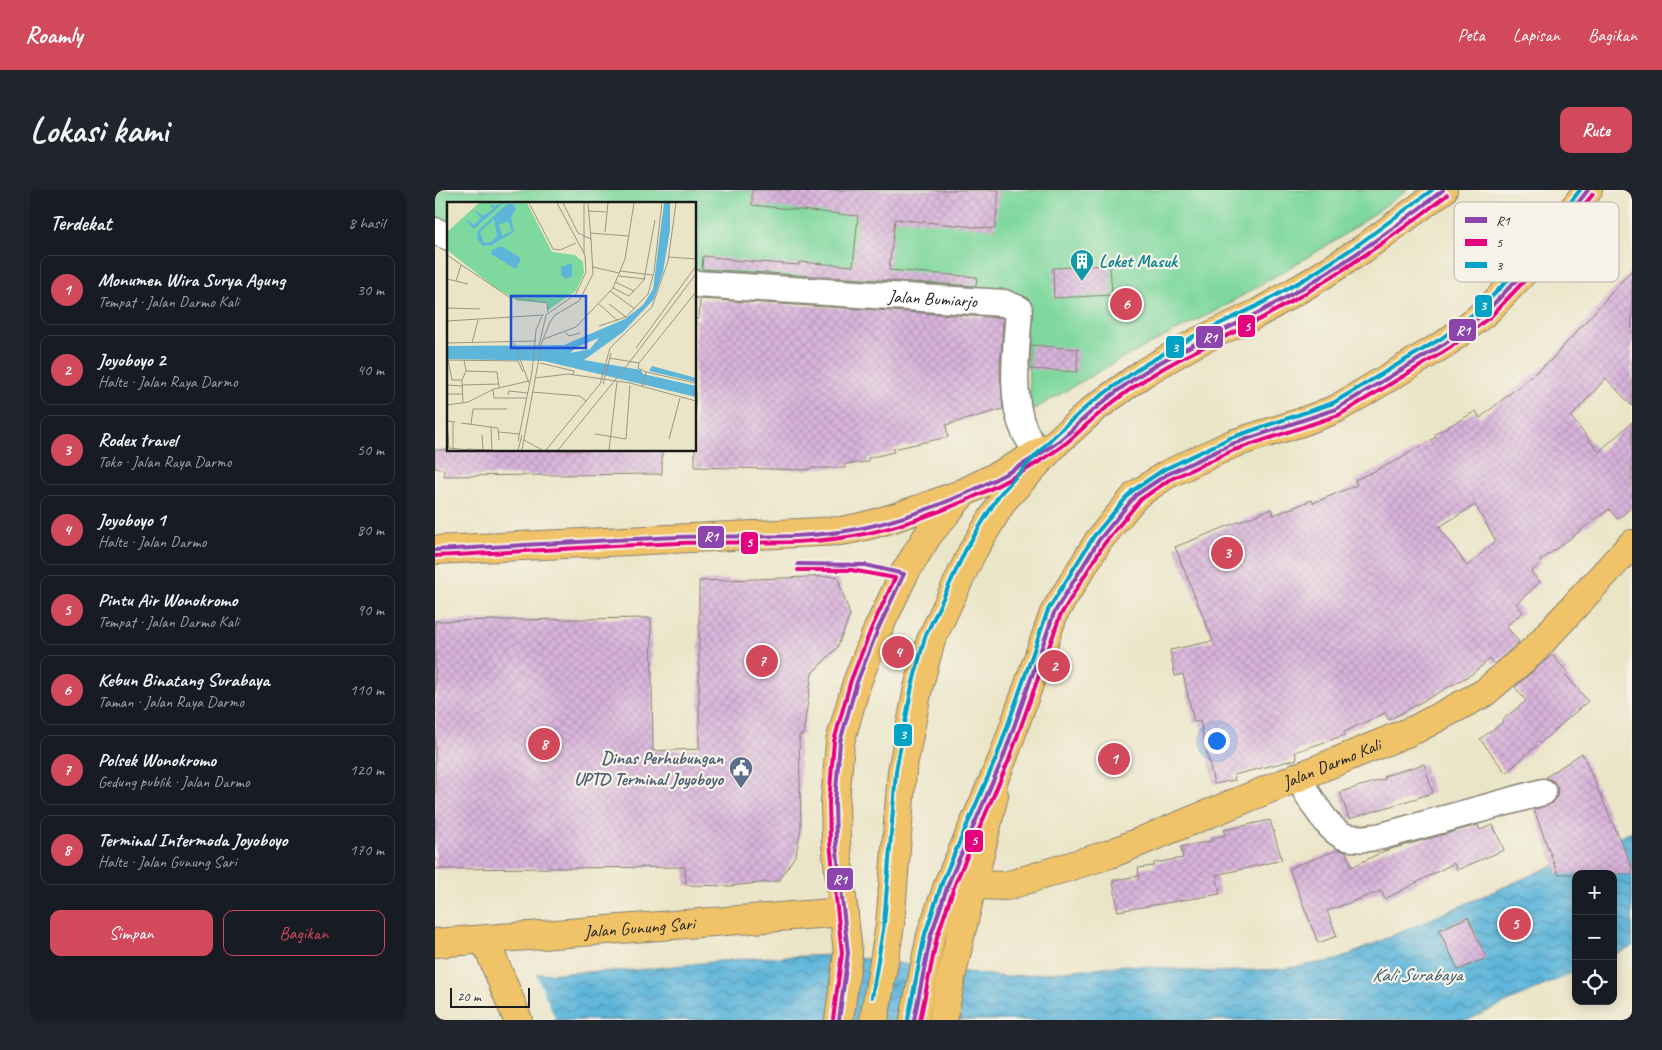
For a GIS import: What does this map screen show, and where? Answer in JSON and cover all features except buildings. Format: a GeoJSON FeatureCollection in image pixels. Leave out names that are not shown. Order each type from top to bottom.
{"type":"FeatureCollection","features":[{"type":"Feature","properties":{"kind":"main road"},"geometry":{"type":"LineString","coordinates":[[874,1020],[890,925],[902,771],[918,688],[931,640],[972,552],[1004,499],[1048,447],[1095,408],[1145,372],[1197,342],[1258,313],[1313,281],[1363,249],[1443,190]]}},
{"type":"Feature","properties":{"kind":"main road"},"geometry":{"type":"LineString","coordinates":[[1579,202],[1588,190]]}},
{"type":"Feature","properties":{"kind":"main road"},"geometry":{"type":"LineString","coordinates":[[914,1020],[931,935],[949,882],[1003,758],[1054,613],[1099,540],[1136,495],[1166,475],[1232,444],[1303,422],[1336,409],[1446,343],[1486,312],[1514,282]]}},
{"type":"Feature","properties":{"kind":"main road"},"geometry":{"type":"LineString","coordinates":[[435,550],[841,531],[867,527],[963,493],[1048,447]]}},
{"type":"Feature","properties":{"kind":"main road"},"geometry":{"type":"LineString","coordinates":[[839,1020],[847,969],[846,923],[835,843],[835,802],[840,742],[857,682],[878,629],[904,574],[929,535],[963,493]]}},
{"type":"Feature","properties":{"kind":"main road","name":"Jalan Darmo Kali"},"geometry":{"type":"LineString","coordinates":[[974,885],[1006,886],[1110,854],[1416,729],[1484,693],[1535,649],[1632,544]]}},
{"type":"Feature","properties":{"kind":"main road"},"geometry":{"type":"LineString","coordinates":[[943,1020],[953,963],[974,885],[1003,758]]}},
{"type":"Feature","properties":{"kind":"main road","name":"Jalan Gunung Sari"},"geometry":{"type":"LineString","coordinates":[[435,943],[491,951],[846,923]]}},
{"type":"Feature","properties":{"kind":"main road"},"geometry":{"type":"LineString","coordinates":[[491,951],[518,1020]]}},
{"type":"Feature","properties":{"kind":"street"},"geometry":{"type":"LineString","coordinates":[[435,231],[447,236]]}},
{"type":"Feature","properties":{"kind":"street","name":"Jalan Bumiarjo"},"geometry":{"type":"LineString","coordinates":[[696,284],[1004,303],[1019,309],[1016,384],[1019,410],[1024,430],[1048,447]]}},
{"type":"Feature","properties":{"kind":"street"},"geometry":{"type":"LineString","coordinates":[[1297,776],[1334,831],[1345,837],[1363,839],[1382,836],[1543,792]]}},
{"type":"Feature","properties":{"kind":"green space"},"geometry":{"type":"Polygon","coordinates":[[[435,190],[1407,190],[1338,239],[1221,308],[1117,361],[1031,411],[1024,300],[696,281],[696,202],[447,202],[447,224],[435,218],[435,190]]]}},
{"type":"Feature","properties":{"kind":"water","name":"Kali Surabaya"},"geometry":{"type":"Polygon","coordinates":[[[1632,831],[1632,947],[1617,953],[1617,870],[1572,870],[1572,973],[1468,1020],[435,1020],[435,978],[637,970],[750,958],[835,955],[1004,977],[1126,965],[1210,972],[1282,969],[1337,960],[1632,831]]]}},
{"type":"Feature","properties":{"kind":"pier"},"geometry":{"type":"Polygon","coordinates":[[[535,972],[556,1020],[435,1020],[435,975],[535,972]]]}},
{"type":"Feature","properties":{"kind":"transit line","name":"3"},"geometry":{"type":"LineString","coordinates":[[872,997],[884,924],[896,771],[912,686],[925,637],[966,549],[999,495],[1053,437],[1091,403],[1141,367],[1194,336],[1255,307],[1310,276],[1359,244],[1432,190]]}},
{"type":"Feature","properties":{"kind":"transit line","name":"R1"},"geometry":{"type":"LineString","coordinates":[[435,550],[679,537],[797,536],[867,527],[916,513],[967,493],[1038,455],[1059,441],[1104,402],[1143,373],[1171,356],[1283,300],[1376,240],[1443,190]]}},
{"type":"Feature","properties":{"kind":"transit line","name":"3"},"geometry":{"type":"LineString","coordinates":[[1571,202],[1580,190]]}},
{"type":"Feature","properties":{"kind":"transit line","name":"R1"},"geometry":{"type":"LineString","coordinates":[[1579,202],[1588,190]]}},
{"type":"Feature","properties":{"kind":"transit line","name":"5"},"geometry":{"type":"LineString","coordinates":[[1587,202],[1593,194]]}},
{"type":"Feature","properties":{"kind":"transit line","name":"5"},"geometry":{"type":"LineString","coordinates":[[435,556],[680,543],[799,542],[869,533],[919,519],[969,499],[1040,461],[1066,443],[1129,390],[1162,369],[1262,318],[1334,276],[1380,245],[1447,195]]}},
{"type":"Feature","properties":{"kind":"transit line","name":"3"},"geometry":{"type":"LineString","coordinates":[[908,1019],[925,934],[943,880],[997,756],[1048,610],[1094,536],[1132,491],[1163,470],[1230,438],[1333,403],[1442,338],[1482,307],[1506,282]]}},
{"type":"Feature","properties":{"kind":"transit line","name":"R1"},"geometry":{"type":"LineString","coordinates":[[914,1020],[931,935],[949,882],[1003,758],[1054,613],[1099,540],[1136,495],[1166,475],[1232,444],[1336,409],[1446,343],[1486,312],[1514,282]]}},
{"type":"Feature","properties":{"kind":"transit line","name":"5"},"geometry":{"type":"LineString","coordinates":[[920,1020],[937,937],[955,884],[1009,760],[1060,616],[1104,544],[1140,500],[1169,480],[1234,450],[1339,415],[1450,348],[1490,317],[1523,282]]}},
{"type":"Feature","properties":{"kind":"transit line","name":"R1"},"geometry":{"type":"LineString","coordinates":[[798,564],[865,565],[904,574],[878,629],[857,682],[840,742],[835,802],[836,843],[848,953],[839,1020]]}},
{"type":"Feature","properties":{"kind":"transit line","name":"5"},"geometry":{"type":"LineString","coordinates":[[798,570],[851,570],[895,578],[872,627],[851,680],[834,741],[829,801],[830,843],[842,953],[833,1019]]}},
{"type":"Feature","properties":{"kind":"place","name":"Loket Masuk"},"geometry":{"type":"Point","coordinates":[1082,282]}},
{"type":"Feature","properties":{"kind":"place","name":"Kebun Binatang Surabaya"},"geometry":{"type":"Point","coordinates":[1126,304]}},
{"type":"Feature","properties":{"kind":"place","name":"Rodex travel"},"geometry":{"type":"Point","coordinates":[1227,553]}},
{"type":"Feature","properties":{"kind":"place","name":"Joyoboyo 1"},"geometry":{"type":"Point","coordinates":[898,652]}},
{"type":"Feature","properties":{"kind":"place","name":"Polsek Wonokromo"},"geometry":{"type":"Point","coordinates":[762,661]}},
{"type":"Feature","properties":{"kind":"place","name":"Joyoboyo 2"},"geometry":{"type":"Point","coordinates":[1054,666]}},
{"type":"Feature","properties":{"kind":"place","name":"Terminal Intermoda Joyoboyo"},"geometry":{"type":"Point","coordinates":[544,744]}},
{"type":"Feature","properties":{"kind":"place","name":"Monumen Wira Surya Agung"},"geometry":{"type":"Point","coordinates":[1114,759]}},
{"type":"Feature","properties":{"kind":"place","name":"Dinas Perhubungan UPTD Terminal Joyoboyo"},"geometry":{"type":"Point","coordinates":[741,789]}},
{"type":"Feature","properties":{"kind":"place","name":"Pintu Air Wonokromo"},"geometry":{"type":"Point","coordinates":[1515,924]}}]}
